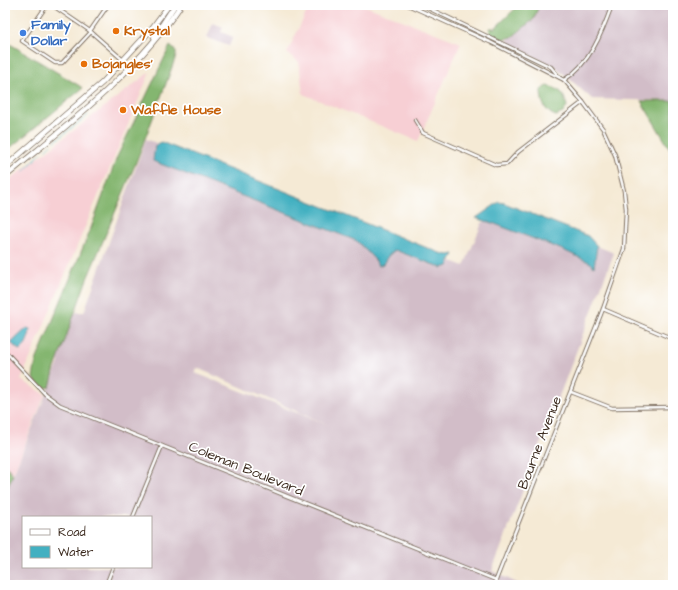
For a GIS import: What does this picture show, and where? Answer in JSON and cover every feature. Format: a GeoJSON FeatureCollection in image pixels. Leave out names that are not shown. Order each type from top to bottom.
{"type":"FeatureCollection","features":[{"type":"Feature","properties":{"kind":"main road"},"geometry":{"type":"LineString","coordinates":[[5,167],[102,82],[149,32],[169,5]]}},
{"type":"Feature","properties":{"kind":"main road"},"geometry":{"type":"LineString","coordinates":[[146,50],[175,5]]}},
{"type":"Feature","properties":{"kind":"main road"},"geometry":{"type":"LineString","coordinates":[[5,177],[110,88],[146,50],[182,5]]}},
{"type":"Feature","properties":{"kind":"street"},"geometry":{"type":"LineString","coordinates":[[47,5],[22,41],[55,63],[62,63],[90,31],[108,5]]}},
{"type":"Feature","properties":{"kind":"street"},"geometry":{"type":"LineString","coordinates":[[52,5],[90,31],[124,60]]}},
{"type":"Feature","properties":{"kind":"street"},"geometry":{"type":"LineString","coordinates":[[408,5],[497,45],[559,77]]}},
{"type":"Feature","properties":{"kind":"street"},"geometry":{"type":"LineString","coordinates":[[422,5],[551,67],[559,77]]}},
{"type":"Feature","properties":{"kind":"street"},"geometry":{"type":"LineString","coordinates":[[564,80],[574,74],[584,63],[602,32],[612,5]]}},
{"type":"Feature","properties":{"kind":"street","name":"Bourne Avenue"},"geometry":{"type":"LineString","coordinates":[[494,585],[571,392],[624,250],[626,209],[624,191],[615,155],[602,129],[584,102],[564,80],[559,77]]}},
{"type":"Feature","properties":{"kind":"street"},"geometry":{"type":"LineString","coordinates":[[415,120],[423,133],[496,165],[502,165],[506,164],[518,152],[584,102]]}},
{"type":"Feature","properties":{"kind":"street"},"geometry":{"type":"LineString","coordinates":[[603,309],[673,339]]}},
{"type":"Feature","properties":{"kind":"street","name":"Coleman Boulevard"},"geometry":{"type":"LineString","coordinates":[[5,351],[45,394],[60,405],[496,580]]}},
{"type":"Feature","properties":{"kind":"street"},"geometry":{"type":"LineString","coordinates":[[571,392],[612,408],[673,407]]}},
{"type":"Feature","properties":{"kind":"street"},"geometry":{"type":"LineString","coordinates":[[133,516],[162,446]]}},
{"type":"Feature","properties":{"kind":"street"},"geometry":{"type":"LineString","coordinates":[[106,585],[113,568]]}},
{"type":"Feature","properties":{"kind":"shaded area"},"geometry":{"type":"Polygon","coordinates":[[[310,5],[363,5],[461,43],[418,141],[303,94],[299,62],[287,53],[310,5]]]}},
{"type":"Feature","properties":{"kind":"shaded area"},"geometry":{"type":"Polygon","coordinates":[[[537,5],[673,5],[673,101],[592,99],[556,67],[506,44],[515,25],[537,5]]]}},
{"type":"Feature","properties":{"kind":"shaded area"},"geometry":{"type":"Polygon","coordinates":[[[213,23],[223,27],[221,32],[233,37],[229,46],[207,38],[213,23]]]}},
{"type":"Feature","properties":{"kind":"shaded area"},"geometry":{"type":"Polygon","coordinates":[[[150,72],[21,380],[45,394],[13,474],[5,466],[5,183],[150,72]]]}},
{"type":"Feature","properties":{"kind":"shaded area"},"geometry":{"type":"Polygon","coordinates":[[[146,139],[464,266],[482,223],[507,209],[614,253],[492,571],[521,585],[5,585],[5,494],[59,362],[57,359],[72,317],[77,312],[84,312],[146,139]],[[197,368],[195,373],[331,426],[197,368]]]}},
{"type":"Feature","properties":{"kind":"green space"},"geometry":{"type":"Polygon","coordinates":[[[519,5],[539,5],[534,19],[512,37],[504,39],[492,38],[489,28],[495,28],[519,5]]]}},
{"type":"Feature","properties":{"kind":"green space"},"geometry":{"type":"Polygon","coordinates":[[[5,41],[83,88],[5,152],[5,41]]]}},
{"type":"Feature","properties":{"kind":"green space"},"geometry":{"type":"Polygon","coordinates":[[[170,46],[176,51],[176,56],[167,81],[135,165],[87,279],[55,368],[50,387],[45,388],[37,383],[33,377],[36,361],[91,228],[117,157],[170,46]]]}},
{"type":"Feature","properties":{"kind":"green space"},"geometry":{"type":"Polygon","coordinates":[[[547,86],[555,88],[563,94],[567,106],[563,113],[556,116],[549,112],[544,106],[541,90],[547,86]]]}},
{"type":"Feature","properties":{"kind":"green space"},"geometry":{"type":"Polygon","coordinates":[[[641,101],[673,101],[673,154],[670,149],[641,101]]]}},
{"type":"Feature","properties":{"kind":"green space"},"geometry":{"type":"Polygon","coordinates":[[[7,467],[13,474],[5,494],[5,471],[7,467]]]}},
{"type":"Feature","properties":{"kind":"water"},"geometry":{"type":"Polygon","coordinates":[[[161,142],[440,253],[448,255],[454,254],[448,266],[442,268],[395,250],[388,256],[383,264],[378,266],[376,261],[357,241],[153,161],[155,146],[161,142]]]}},
{"type":"Feature","properties":{"kind":"water"},"geometry":{"type":"Polygon","coordinates":[[[499,202],[588,236],[597,246],[594,267],[591,263],[563,250],[476,218],[499,202]]]}},
{"type":"Feature","properties":{"kind":"water"},"geometry":{"type":"Polygon","coordinates":[[[27,328],[30,329],[29,335],[20,351],[11,343],[27,328]]]}},
{"type":"Feature","properties":{"kind":"waterway"},"geometry":{"type":"LineString","coordinates":[[55,141],[88,115]]}},
{"type":"Feature","properties":{"kind":"waterway"},"geometry":{"type":"LineString","coordinates":[[46,149],[51,144]]}},
{"type":"Feature","properties":{"kind":"waterway"},"geometry":{"type":"LineString","coordinates":[[24,171],[41,153]]}},
{"type":"Feature","properties":{"kind":"place","name":"Krystal"},"geometry":{"type":"Point","coordinates":[116,31]}},
{"type":"Feature","properties":{"kind":"place","name":"Family Dollar"},"geometry":{"type":"Point","coordinates":[23,33]}},
{"type":"Feature","properties":{"kind":"place","name":"Bojangles'"},"geometry":{"type":"Point","coordinates":[84,64]}},
{"type":"Feature","properties":{"kind":"place","name":"Waffle House"},"geometry":{"type":"Point","coordinates":[123,110]}}]}
